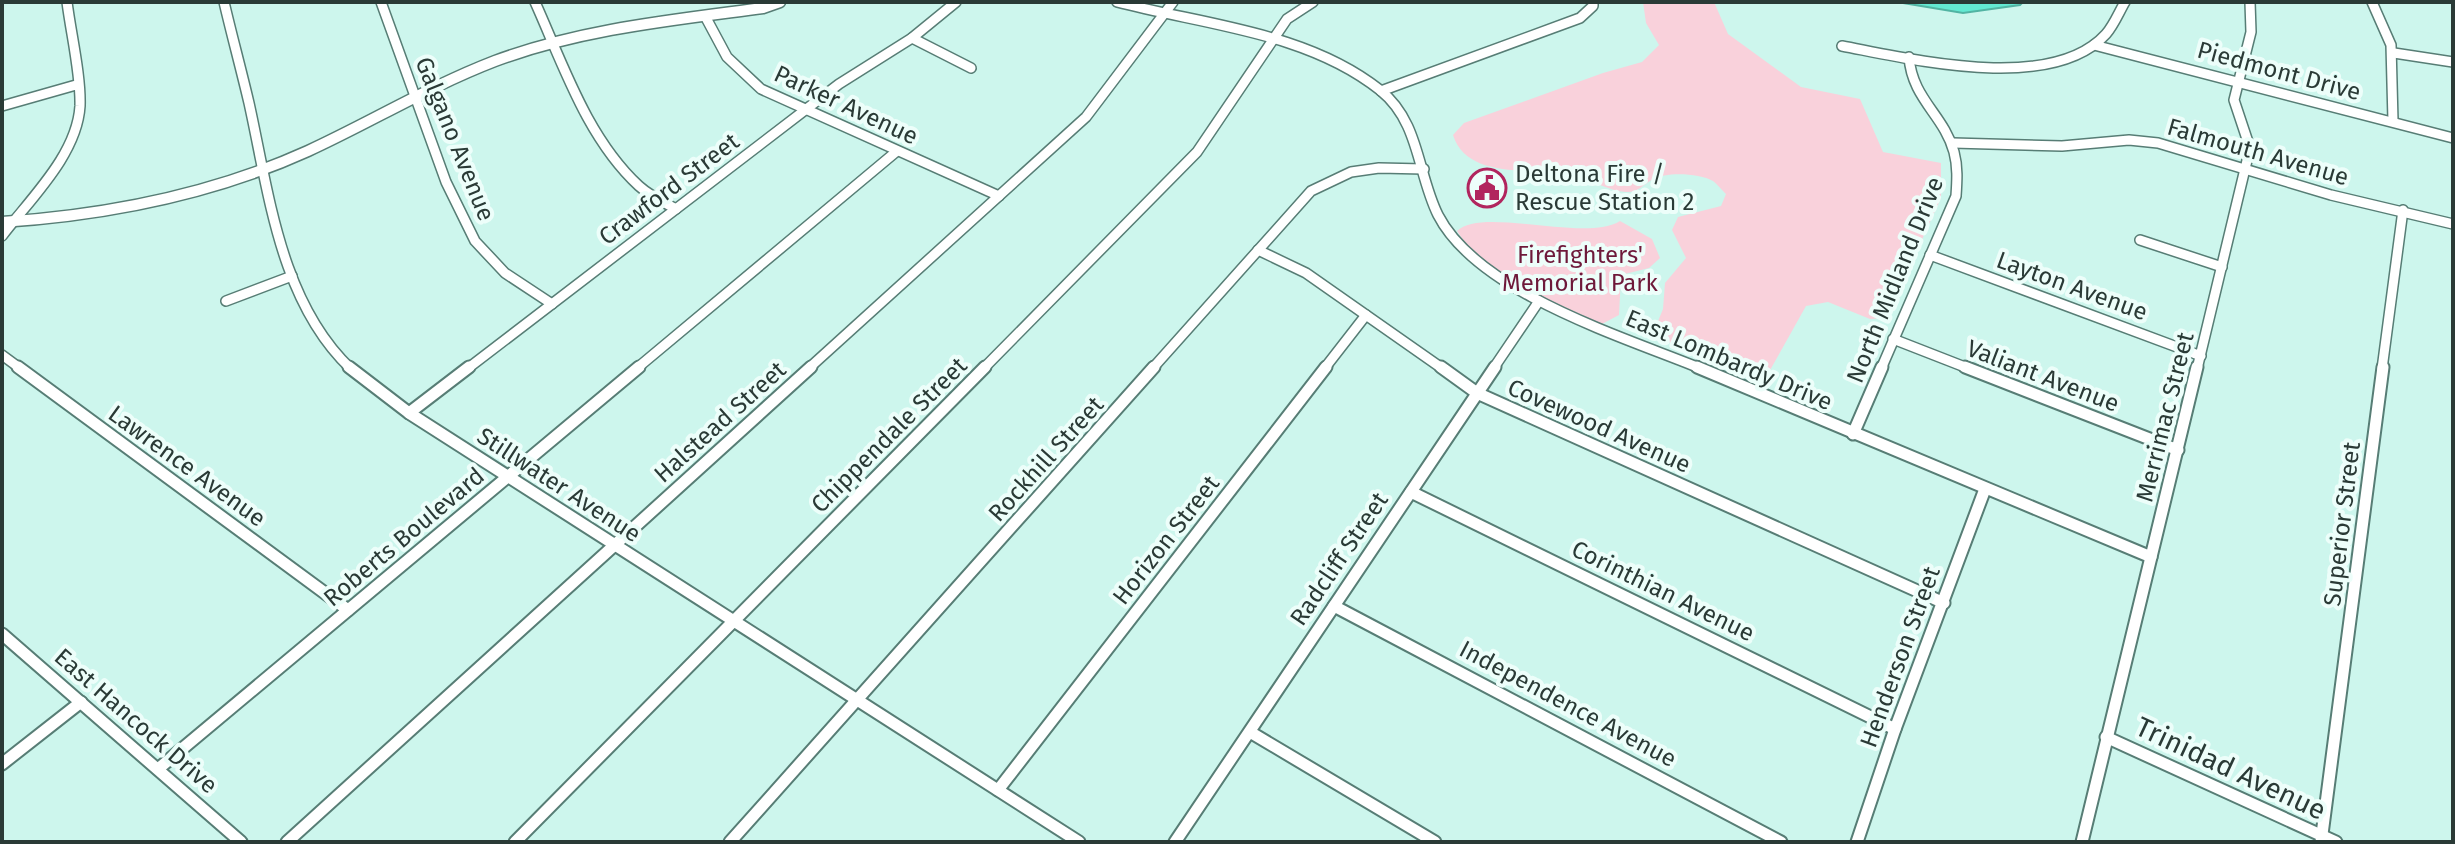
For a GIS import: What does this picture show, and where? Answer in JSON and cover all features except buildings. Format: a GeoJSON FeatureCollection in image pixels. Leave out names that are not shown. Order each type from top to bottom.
{"type":"FeatureCollection","features":[{"type":"Feature","properties":{"kind":"street"},"geometry":{"type":"LineString","coordinates":[[2,236],[8,222],[69,143],[78,122],[67,2]]}},
{"type":"Feature","properties":{"kind":"street","name":"Stillwater Avenue"},"geometry":{"type":"LineString","coordinates":[[224,2],[262,170],[292,276],[313,321],[339,357],[366,383],[409,413],[1079,842]]}},
{"type":"Feature","properties":{"kind":"street","name":"Galgano Avenue"},"geometry":{"type":"LineString","coordinates":[[381,2],[446,182],[475,241],[505,273],[552,304]]}},
{"type":"Feature","properties":{"kind":"street"},"geometry":{"type":"LineString","coordinates":[[535,2],[601,139],[619,166],[641,188],[676,209]]}},
{"type":"Feature","properties":{"kind":"street"},"geometry":{"type":"LineString","coordinates":[[8,222],[87,215],[136,206],[262,170],[307,152],[414,97],[498,60],[555,43],[597,32],[780,2]]}},
{"type":"Feature","properties":{"kind":"street","name":"Crawford Street"},"geometry":{"type":"LineString","coordinates":[[409,413],[806,109],[912,38],[956,2]]}},
{"type":"Feature","properties":{"kind":"street","name":"East Lombardy Drive"},"geometry":{"type":"LineString","coordinates":[[1117,2],[1272,40],[1330,59],[1381,91],[1416,136],[1432,201],[1461,248],[1495,275],[1539,301],[2151,557]]}},
{"type":"Feature","properties":{"kind":"street","name":"Halstead Street"},"geometry":{"type":"LineString","coordinates":[[287,842],[1086,117],[1173,2]]}},
{"type":"Feature","properties":{"kind":"street","name":"Chippendale Street"},"geometry":{"type":"LineString","coordinates":[[515,842],[1197,152],[1287,19],[1313,2]]}},
{"type":"Feature","properties":{"kind":"street"},"geometry":{"type":"LineString","coordinates":[[1381,91],[1580,18],[1593,6],[1593,2]]}},
{"type":"Feature","properties":{"kind":"street"},"geometry":{"type":"LineString","coordinates":[[1842,46],[2011,70],[2055,64],[2094,45],[2119,17],[2125,2]]}},
{"type":"Feature","properties":{"kind":"street","name":"Merrimac Street"},"geometry":{"type":"LineString","coordinates":[[2082,842],[2250,148],[2234,100],[2237,81],[2248,53],[2250,2]]}},
{"type":"Feature","properties":{"kind":"street"},"geometry":{"type":"LineString","coordinates":[[2372,2],[2386,21],[2394,53],[2393,121]]}},
{"type":"Feature","properties":{"kind":"street","name":"Parker Avenue"},"geometry":{"type":"LineString","coordinates":[[705,16],[717,44],[737,72],[761,89],[999,196]]}},
{"type":"Feature","properties":{"kind":"street"},"geometry":{"type":"LineString","coordinates":[[912,38],[971,68]]}},
{"type":"Feature","properties":{"kind":"street","name":"Piedmont Drive"},"geometry":{"type":"LineString","coordinates":[[2094,45],[2453,138]]}},
{"type":"Feature","properties":{"kind":"street"},"geometry":{"type":"LineString","coordinates":[[2394,53],[2453,62]]}},
{"type":"Feature","properties":{"kind":"street","name":"North Midland Drive"},"geometry":{"type":"LineString","coordinates":[[1853,434],[1956,196],[1959,176],[1953,143],[1940,120],[1914,88],[1908,72],[1909,57]]}},
{"type":"Feature","properties":{"kind":"street"},"geometry":{"type":"LineString","coordinates":[[2,106],[76,85]]}},
{"type":"Feature","properties":{"kind":"street","name":"Falmouth Avenue"},"geometry":{"type":"LineString","coordinates":[[1953,143],[2062,146],[2129,140],[2182,148],[2331,195],[2453,224]]}},
{"type":"Feature","properties":{"kind":"street","name":"Roberts Boulevard"},"geometry":{"type":"LineString","coordinates":[[158,769],[897,151]]}},
{"type":"Feature","properties":{"kind":"street","name":"Rockhill Street"},"geometry":{"type":"LineString","coordinates":[[730,842],[1311,191],[1326,180],[1356,169],[1424,169]]}},
{"type":"Feature","properties":{"kind":"street","name":"Superior Street"},"geometry":{"type":"LineString","coordinates":[[2321,839],[2403,210]]}},
{"type":"Feature","properties":{"kind":"street"},"geometry":{"type":"LineString","coordinates":[[2140,240],[2222,267]]}},
{"type":"Feature","properties":{"kind":"street","name":"Covewood Avenue"},"geometry":{"type":"LineString","coordinates":[[1258,250],[1306,273],[1477,393],[1944,603]]}},
{"type":"Feature","properties":{"kind":"street","name":"Layton Avenue"},"geometry":{"type":"LineString","coordinates":[[1930,255],[2201,356]]}},
{"type":"Feature","properties":{"kind":"street"},"geometry":{"type":"LineString","coordinates":[[226,301],[292,276]]}},
{"type":"Feature","properties":{"kind":"street","name":"Radcliff Street"},"geometry":{"type":"LineString","coordinates":[[1175,842],[1539,301]]}},
{"type":"Feature","properties":{"kind":"street","name":"Horizon Street"},"geometry":{"type":"LineString","coordinates":[[998,790],[1366,315]]}},
{"type":"Feature","properties":{"kind":"street","name":"Valiant Avenue"},"geometry":{"type":"LineString","coordinates":[[1893,339],[2178,450]]}},
{"type":"Feature","properties":{"kind":"street","name":"Lawrence Avenue"},"geometry":{"type":"LineString","coordinates":[[2,355],[348,610]]}},
{"type":"Feature","properties":{"kind":"street","name":"Henderson Street"},"geometry":{"type":"LineString","coordinates":[[1857,842],[1895,729],[1985,489]]}},
{"type":"Feature","properties":{"kind":"street","name":"Corinthian Avenue"},"geometry":{"type":"LineString","coordinates":[[1411,492],[1895,729]]}},
{"type":"Feature","properties":{"kind":"street","name":"Independence Avenue"},"geometry":{"type":"LineString","coordinates":[[1334,606],[1781,842]]}},
{"type":"Feature","properties":{"kind":"street","name":"East Hancock Drive"},"geometry":{"type":"LineString","coordinates":[[2,634],[241,842]]}},
{"type":"Feature","properties":{"kind":"street"},"geometry":{"type":"LineString","coordinates":[[2,764],[81,702]]}},
{"type":"Feature","properties":{"kind":"street"},"geometry":{"type":"LineString","coordinates":[[1250,732],[1435,842]]}},
{"type":"Feature","properties":{"kind":"street","name":"Trinidad Avenue"},"geometry":{"type":"LineString","coordinates":[[2106,737],[2321,839],[2336,842]]}},
{"type":"Feature","properties":{"kind":"green space"},"geometry":{"type":"Polygon","coordinates":[[[1643,2],[1714,2],[1728,34],[1801,87],[1860,99],[1883,152],[1941,163],[1941,198],[1886,318],[1870,319],[1828,302],[1806,306],[1769,372],[1741,375],[1664,340],[1656,326],[1663,309],[1665,283],[1686,258],[1672,230],[1678,217],[1721,206],[1726,194],[1713,181],[1691,175],[1666,175],[1653,179],[1637,190],[1626,192],[1573,175],[1487,166],[1472,160],[1461,150],[1453,135],[1464,123],[1642,62],[1659,45],[1646,23],[1643,2]]]}},
{"type":"Feature","properties":{"kind":"green space","name":"Firefighters' Memorial Park"},"geometry":{"type":"Polygon","coordinates":[[[1620,221],[1652,239],[1660,258],[1649,268],[1621,275],[1619,315],[1602,324],[1542,298],[1503,276],[1485,263],[1457,231],[1470,224],[1488,222],[1583,228],[1604,227],[1620,221]]]}},
{"type":"Feature","properties":{"kind":"shaded area"},"geometry":{"type":"Polygon","coordinates":[[[1897,2],[2023,2],[2020,5],[1963,13],[1897,2]]]}},
{"type":"Feature","properties":{"kind":"place","name":"Deltona Fire / Rescue Station 2"},"geometry":{"type":"Point","coordinates":[1487,188]}}]}
